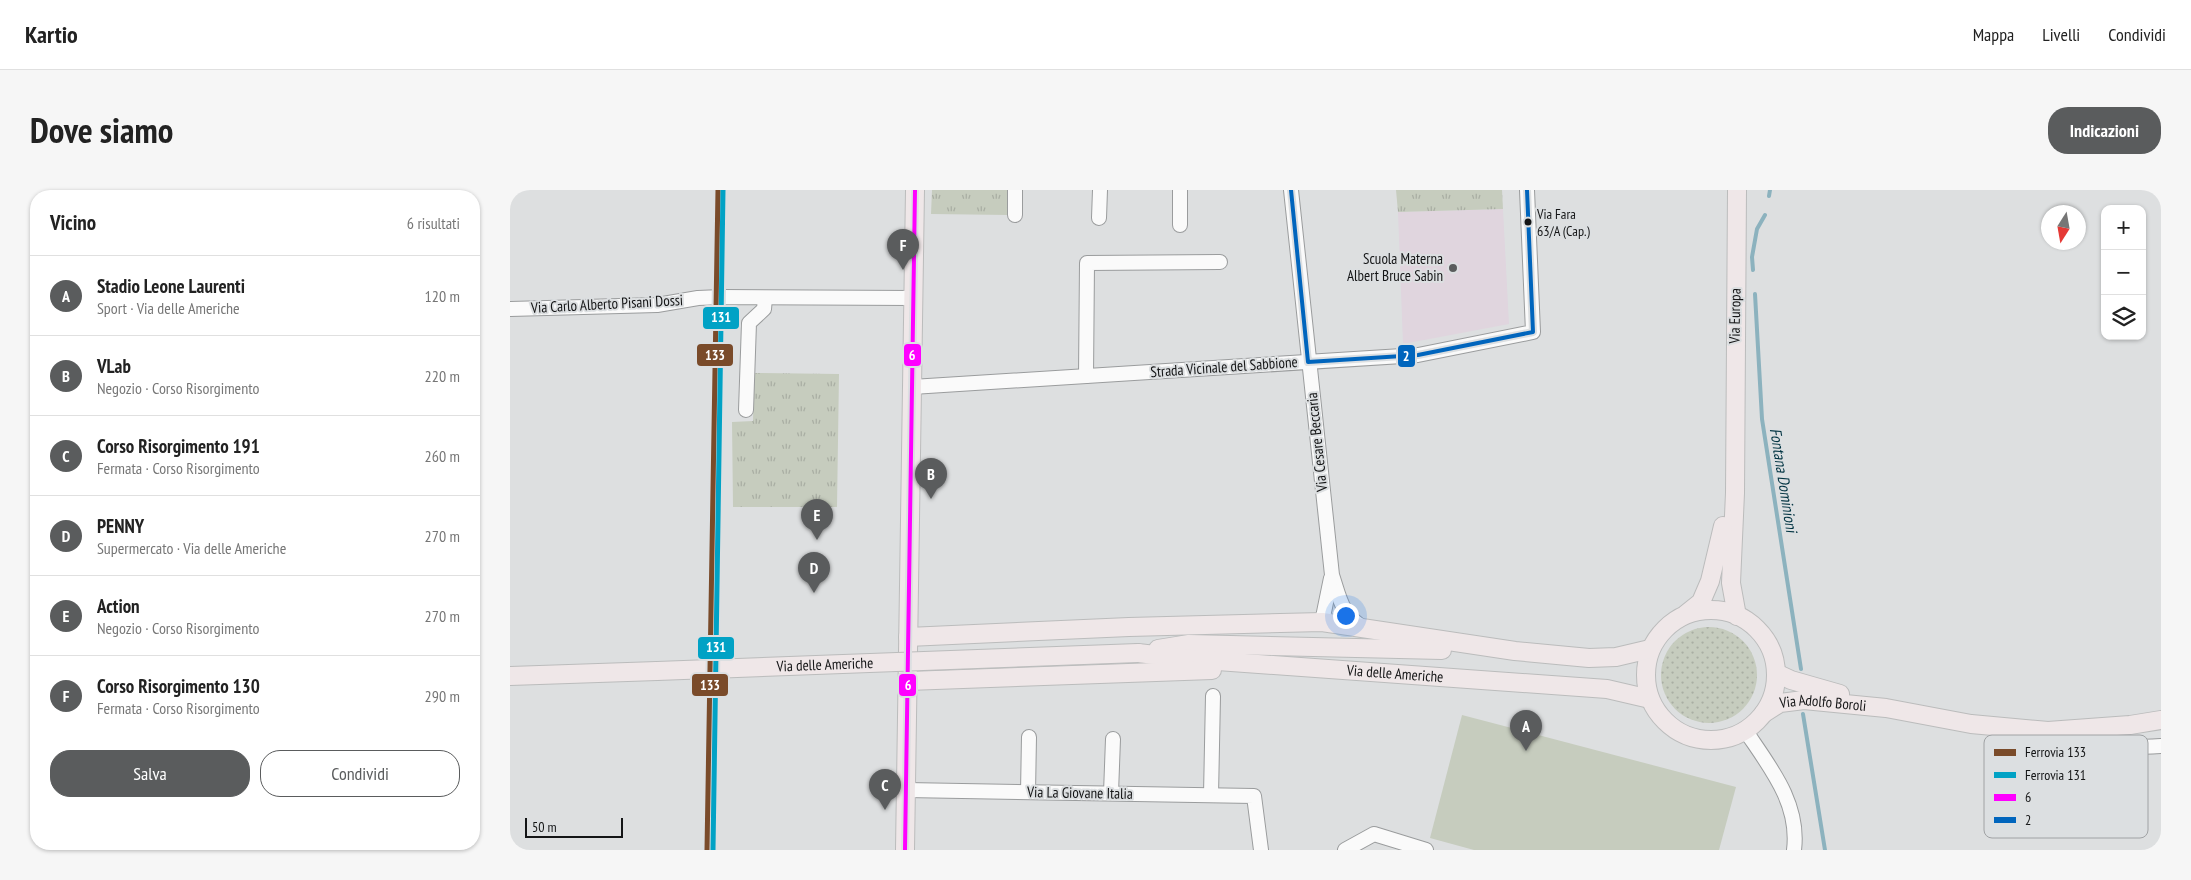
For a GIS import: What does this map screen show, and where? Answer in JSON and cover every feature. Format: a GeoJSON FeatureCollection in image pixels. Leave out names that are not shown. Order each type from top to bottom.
{"type":"FeatureCollection","features":[{"type":"Feature","properties":{"kind":"main road"},"geometry":{"type":"LineString","coordinates":[[905,850],[915,190]]}},
{"type":"Feature","properties":{"kind":"main road","name":"Via Europa"},"geometry":{"type":"LineString","coordinates":[[1737,190],[1735,493],[1731,583],[1737,616]]}},
{"type":"Feature","properties":{"kind":"main road","name":"Via Europa"},"geometry":{"type":"LineString","coordinates":[[1683,616],[1701,602],[1710,581],[1720,543],[1726,508],[1734,441]]}},
{"type":"Feature","properties":{"kind":"main road"},"geometry":{"type":"LineString","coordinates":[[1710,610],[1737,616],[1750,623],[1761,633],[1769,645],[1776,673],[1771,701],[1764,713],[1745,730],[1728,738],[1710,740],[1692,738],[1675,730],[1664,720],[1650,699],[1645,674],[1650,650],[1660,633],[1670,623],[1683,616],[1696,611],[1710,610]]}},
{"type":"Feature","properties":{"kind":"main road"},"geometry":{"type":"LineString","coordinates":[[908,637],[1130,627],[1322,622],[1515,651],[1589,658],[1616,657],[1650,650]]}},
{"type":"Feature","properties":{"kind":"main road"},"geometry":{"type":"LineString","coordinates":[[1272,646],[1306,638],[1314,633],[1322,622]]}},
{"type":"Feature","properties":{"kind":"main road","name":"Via delle Americhe"},"geometry":{"type":"LineString","coordinates":[[1138,653],[1189,644],[1515,651]]}},
{"type":"Feature","properties":{"kind":"main road","name":"Via delle Americhe"},"geometry":{"type":"LineString","coordinates":[[510,676],[1138,653],[1607,689],[1650,699]]}},
{"type":"Feature","properties":{"kind":"main road"},"geometry":{"type":"LineString","coordinates":[[908,681],[1303,666]]}},
{"type":"Feature","properties":{"kind":"main road","name":"Via Adolfo Boroli"},"geometry":{"type":"LineString","coordinates":[[1776,673],[1805,685],[1886,708]]}},
{"type":"Feature","properties":{"kind":"main road","name":"Via Adolfo Boroli"},"geometry":{"type":"LineString","coordinates":[[1764,713],[1780,703],[1804,700],[1886,708],[1979,725],[2048,731],[2086,729],[2161,720]]}},
{"type":"Feature","properties":{"kind":"street"},"geometry":{"type":"LineString","coordinates":[[1015,190],[1015,215]]}},
{"type":"Feature","properties":{"kind":"street"},"geometry":{"type":"LineString","coordinates":[[1099,218],[1100,190]]}},
{"type":"Feature","properties":{"kind":"street"},"geometry":{"type":"LineString","coordinates":[[1180,190],[1180,225]]}},
{"type":"Feature","properties":{"kind":"street","name":"Via Cesare Beccaria"},"geometry":{"type":"LineString","coordinates":[[1291,190],[1332,575],[1341,604],[1351,620],[1365,628]]}},
{"type":"Feature","properties":{"kind":"street","name":"Strada Vicinale del Sabbione"},"geometry":{"type":"LineString","coordinates":[[912,387],[1418,355],[1533,332],[1527,190]]}},
{"type":"Feature","properties":{"kind":"street"},"geometry":{"type":"LineString","coordinates":[[1086,376],[1087,263],[1220,262]]}},
{"type":"Feature","properties":{"kind":"street","name":"Via Carlo Alberto Pisani Dossi"},"geometry":{"type":"LineString","coordinates":[[510,309],[657,305],[698,298],[913,298]]}},
{"type":"Feature","properties":{"kind":"street"},"geometry":{"type":"LineString","coordinates":[[746,410],[749,323],[764,309],[766,298]]}},
{"type":"Feature","properties":{"kind":"street","name":"Via Cesare Beccaria"},"geometry":{"type":"LineString","coordinates":[[1322,622],[1332,575]]}},
{"type":"Feature","properties":{"kind":"street"},"geometry":{"type":"LineString","coordinates":[[1211,795],[1213,696]]}},
{"type":"Feature","properties":{"kind":"street"},"geometry":{"type":"LineString","coordinates":[[2086,729],[2098,735]]}},
{"type":"Feature","properties":{"kind":"street"},"geometry":{"type":"LineString","coordinates":[[1745,730],[1779,780],[1790,806],[1796,839],[1794,850]]}},
{"type":"Feature","properties":{"kind":"street"},"geometry":{"type":"LineString","coordinates":[[1028,792],[1029,737]]}},
{"type":"Feature","properties":{"kind":"street"},"geometry":{"type":"LineString","coordinates":[[1112,793],[1113,739]]}},
{"type":"Feature","properties":{"kind":"street"},"geometry":{"type":"LineString","coordinates":[[2148,747],[2161,746]]}},
{"type":"Feature","properties":{"kind":"street","name":"Via La Giovane Italia"},"geometry":{"type":"LineString","coordinates":[[906,790],[1254,796],[1261,850]]}},
{"type":"Feature","properties":{"kind":"street"},"geometry":{"type":"LineString","coordinates":[[1345,850],[1374,834],[1426,850]]}},
{"type":"Feature","properties":{"kind":"shaded area","name":"Scuola Materna Albert Bruce Sabin"},"geometry":{"type":"Polygon","coordinates":[[[1503,209],[1509,324],[1403,344],[1398,212],[1503,209]]]}},
{"type":"Feature","properties":{"kind":"green space"},"geometry":{"type":"Polygon","coordinates":[[[932,190],[1008,190],[1008,215],[931,214],[932,190]]]}},
{"type":"Feature","properties":{"kind":"green space"},"geometry":{"type":"Polygon","coordinates":[[[1396,190],[1502,190],[1503,209],[1398,212],[1396,190]]]}},
{"type":"Feature","properties":{"kind":"green space"},"geometry":{"type":"Polygon","coordinates":[[[754,373],[839,374],[837,507],[733,507],[732,422],[753,421],[754,373]]]}},
{"type":"Feature","properties":{"kind":"green space"},"geometry":{"type":"Polygon","coordinates":[[[1709,627],[1727,631],[1743,641],[1753,657],[1757,675],[1753,693],[1743,709],[1727,719],[1709,723],[1691,719],[1675,709],[1665,693],[1661,675],[1665,657],[1675,641],[1691,631],[1709,627]]]}},
{"type":"Feature","properties":{"kind":"green space"},"geometry":{"type":"Polygon","coordinates":[[[1462,715],[1736,787],[1719,850],[1474,850],[1430,838],[1462,715]]]}},
{"type":"Feature","properties":{"kind":"waterway","name":"Fontana Dominioni"},"geometry":{"type":"LineString","coordinates":[[1769,196],[1770,190]]}},
{"type":"Feature","properties":{"kind":"waterway","name":"Fontana Dominioni"},"geometry":{"type":"LineString","coordinates":[[1753,270],[1752,257],[1757,229],[1765,215]]}},
{"type":"Feature","properties":{"kind":"waterway","name":"Fontana Dominioni"},"geometry":{"type":"LineString","coordinates":[[1755,294],[1762,419],[1801,669]]}},
{"type":"Feature","properties":{"kind":"waterway","name":"Fontana Dominioni"},"geometry":{"type":"LineString","coordinates":[[1803,714],[1825,850]]}},
{"type":"Feature","properties":{"kind":"rail line","name":"133"},"geometry":{"type":"LineString","coordinates":[[707,850],[718,190]]}},
{"type":"Feature","properties":{"kind":"rail line","name":"131"},"geometry":{"type":"LineString","coordinates":[[713,850],[723,190]]}},
{"type":"Feature","properties":{"kind":"transit line","name":"6"},"geometry":{"type":"LineString","coordinates":[[905,850],[915,190]]}},
{"type":"Feature","properties":{"kind":"transit line","name":"2"},"geometry":{"type":"LineString","coordinates":[[1291,190],[1308,362],[1418,355],[1533,332],[1527,190]]}},
{"type":"Feature","properties":{"kind":"place","name":"Via Fara 63/A (Cap.)"},"geometry":{"type":"Point","coordinates":[1528,222]}},
{"type":"Feature","properties":{"kind":"place","name":"Scuola Materna Albert Bruce Sabin"},"geometry":{"type":"Point","coordinates":[1453,268]}},
{"type":"Feature","properties":{"kind":"place","name":"Corso Risorgimento 130"},"geometry":{"type":"Point","coordinates":[903,270]}},
{"type":"Feature","properties":{"kind":"place","name":"VLab"},"geometry":{"type":"Point","coordinates":[931,499]}},
{"type":"Feature","properties":{"kind":"place","name":"Action"},"geometry":{"type":"Point","coordinates":[817,540]}},
{"type":"Feature","properties":{"kind":"place","name":"PENNY"},"geometry":{"type":"Point","coordinates":[814,593]}},
{"type":"Feature","properties":{"kind":"place","name":"Stadio Leone Laurenti"},"geometry":{"type":"Point","coordinates":[1526,751]}},
{"type":"Feature","properties":{"kind":"place","name":"Corso Risorgimento 191"},"geometry":{"type":"Point","coordinates":[885,810]}}]}
